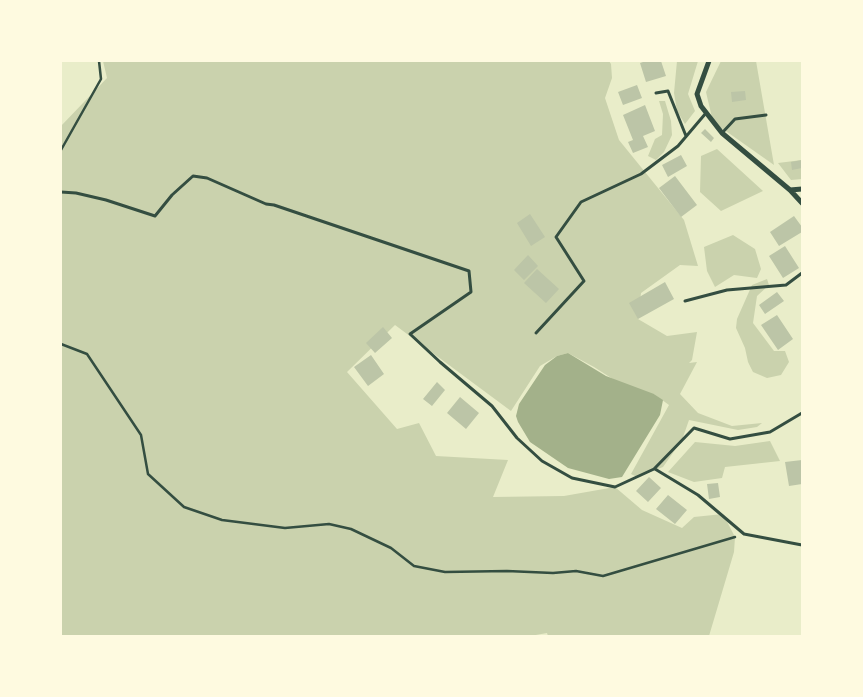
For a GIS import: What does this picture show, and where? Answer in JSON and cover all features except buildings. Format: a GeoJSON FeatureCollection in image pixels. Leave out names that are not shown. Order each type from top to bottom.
{"type":"FeatureCollection","features":[{"type":"Feature","properties":{"kind":"street"},"geometry":{"type":"LineString","coordinates":[[710,61],[697,94],[701,106],[722,133],[790,190],[802,203]]}},
{"type":"Feature","properties":{"kind":"street"},"geometry":{"type":"LineString","coordinates":[[790,190],[802,189]]}},
{"type":"Feature","properties":{"kind":"lane"},"geometry":{"type":"LineString","coordinates":[[656,93],[668,91],[686,136]]}},
{"type":"Feature","properties":{"kind":"lane"},"geometry":{"type":"LineString","coordinates":[[536,333],[584,281],[556,237],[581,202],[641,174],[678,146],[706,113]]}},
{"type":"Feature","properties":{"kind":"lane"},"geometry":{"type":"LineString","coordinates":[[722,133],[735,119],[766,115]]}},
{"type":"Feature","properties":{"kind":"lane"},"geometry":{"type":"LineString","coordinates":[[61,192],[76,193],[106,200],[154,216],[172,195],[193,176],[206,178],[266,204],[274,205],[469,271],[470,292],[410,334],[492,406],[517,438],[542,461],[572,478],[615,487],[654,469],[694,428],[730,439],[770,432],[802,413]]}},
{"type":"Feature","properties":{"kind":"lane"},"geometry":{"type":"LineString","coordinates":[[685,301],[727,290],[786,285],[802,273]]}},
{"type":"Feature","properties":{"kind":"lane"},"geometry":{"type":"LineString","coordinates":[[654,469],[698,495],[744,534],[802,545]]}},
{"type":"Feature","properties":{"kind":"path"},"geometry":{"type":"LineString","coordinates":[[61,150],[101,79],[99,61]]}},
{"type":"Feature","properties":{"kind":"path"},"geometry":{"type":"LineString","coordinates":[[61,344],[87,354],[141,435],[148,474],[184,508],[222,520],[285,528],[329,524],[351,528],[391,548],[414,566],[445,572],[507,571],[553,573],[576,571],[603,576],[735,537]]}},
{"type":"Feature","properties":{"kind":"shaded area"},"geometry":{"type":"Polygon","coordinates":[[[103,61],[609,61],[612,78],[605,98],[619,140],[684,220],[698,266],[680,265],[641,293],[638,319],[667,336],[697,332],[692,360],[689,363],[697,362],[680,394],[698,413],[732,426],[762,423],[757,427],[738,430],[689,420],[682,440],[663,467],[637,477],[631,474],[669,405],[654,394],[641,397],[568,353],[557,356],[540,366],[511,411],[395,325],[347,372],[397,429],[419,423],[436,456],[508,460],[493,497],[564,496],[615,487],[642,510],[682,528],[694,517],[723,514],[735,537],[734,552],[709,636],[548,636],[547,633],[530,636],[61,636],[61,126],[107,78],[103,61]]]}},
{"type":"Feature","properties":{"kind":"shaded area"},"geometry":{"type":"Polygon","coordinates":[[[677,61],[698,61],[688,94],[695,111],[685,124],[677,111],[674,93],[677,61]]]}},
{"type":"Feature","properties":{"kind":"shaded area"},"geometry":{"type":"Polygon","coordinates":[[[721,61],[756,61],[774,165],[713,122],[706,92],[721,61]]]}},
{"type":"Feature","properties":{"kind":"shaded area"},"geometry":{"type":"Polygon","coordinates":[[[659,101],[665,101],[671,121],[672,135],[664,152],[656,160],[648,156],[655,139],[662,135],[663,114],[659,101]]]}},
{"type":"Feature","properties":{"kind":"shaded area"},"geometry":{"type":"Polygon","coordinates":[[[717,149],[763,191],[721,211],[700,192],[701,156],[717,149]]]}},
{"type":"Feature","properties":{"kind":"shaded area"},"geometry":{"type":"Polygon","coordinates":[[[802,160],[802,179],[791,180],[778,163],[802,160]]]}},
{"type":"Feature","properties":{"kind":"shaded area"},"geometry":{"type":"Polygon","coordinates":[[[733,235],[755,249],[761,269],[757,278],[734,275],[715,287],[707,271],[704,247],[733,235]]]}},
{"type":"Feature","properties":{"kind":"shaded area"},"geometry":{"type":"Polygon","coordinates":[[[767,279],[769,285],[757,296],[753,323],[774,351],[785,351],[789,362],[781,375],[767,378],[753,372],[736,328],[737,319],[752,285],[767,279]]]}},
{"type":"Feature","properties":{"kind":"shaded area"},"geometry":{"type":"Polygon","coordinates":[[[568,353],[606,376],[654,394],[663,400],[660,415],[622,477],[609,479],[568,468],[530,442],[518,422],[516,416],[519,404],[545,365],[557,356],[568,353]]]}},
{"type":"Feature","properties":{"kind":"shaded area"},"geometry":{"type":"Polygon","coordinates":[[[770,441],[780,461],[725,467],[722,478],[694,482],[668,472],[695,442],[735,446],[770,441]]]}}]}
